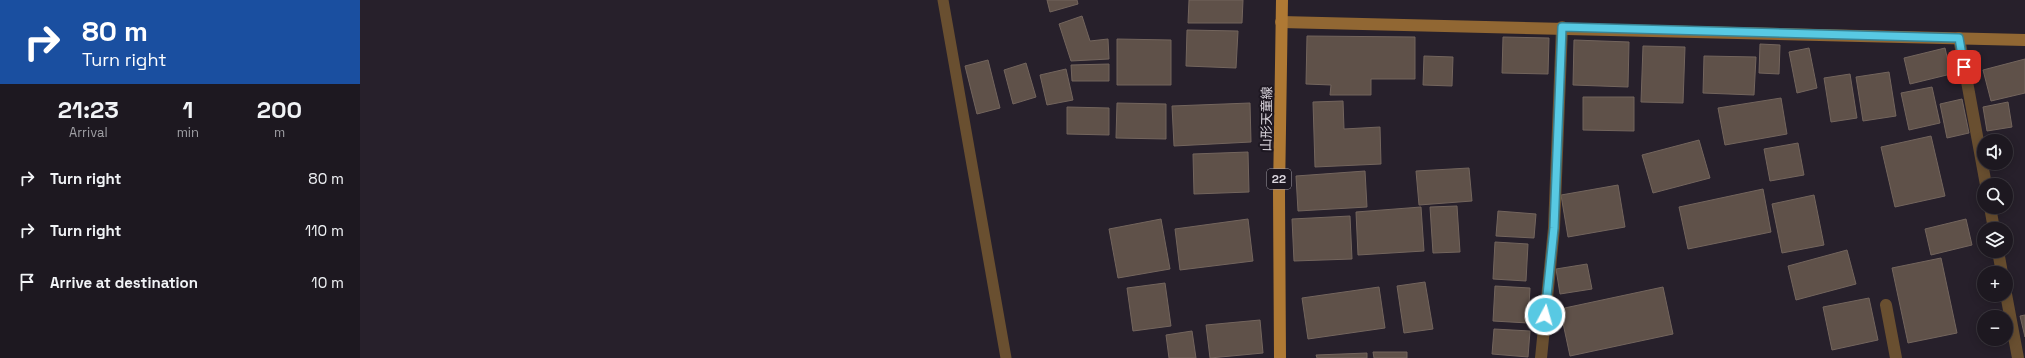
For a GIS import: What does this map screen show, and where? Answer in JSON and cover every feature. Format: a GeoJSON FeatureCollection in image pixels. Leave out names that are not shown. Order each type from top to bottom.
{"type":"FeatureCollection","features":[{"type":"Feature","properties":{"kind":"main road","name":"山形天童線"},"geometry":{"type":"LineString","coordinates":[[1280,358],[1279,193],[1282,0]]}},
{"type":"Feature","properties":{"kind":"street"},"geometry":{"type":"LineString","coordinates":[[1281,22],[1562,27],[2025,40]]}},
{"type":"Feature","properties":{"kind":"street"},"geometry":{"type":"LineString","coordinates":[[1541,358],[1554,228],[1562,27]]}},
{"type":"Feature","properties":{"kind":"street"},"geometry":{"type":"LineString","coordinates":[[1959,38],[1985,178]]}},
{"type":"Feature","properties":{"kind":"street"},"geometry":{"type":"LineString","coordinates":[[2008,302],[2018,358]]}},
{"type":"Feature","properties":{"kind":"street"},"geometry":{"type":"LineString","coordinates":[[1886,305],[1896,358]]}},
{"type":"Feature","properties":{"kind":"lane"},"geometry":{"type":"LineString","coordinates":[[943,0],[1006,358]]}},
{"type":"Feature","properties":{"kind":"building"},"geometry":{"type":"Polygon","coordinates":[[[1047,0],[1077,0],[1078,4],[1050,12],[1047,0]]]}},
{"type":"Feature","properties":{"kind":"building"},"geometry":{"type":"Polygon","coordinates":[[[1189,0],[1243,0],[1242,23],[1188,23],[1189,0]]]}},
{"type":"Feature","properties":{"kind":"building"},"geometry":{"type":"Polygon","coordinates":[[[1082,16],[1090,41],[1108,39],[1109,59],[1071,61],[1059,24],[1082,16]]]}},
{"type":"Feature","properties":{"kind":"building"},"geometry":{"type":"Polygon","coordinates":[[[1187,30],[1238,31],[1236,68],[1186,66],[1187,30]]]}},
{"type":"Feature","properties":{"kind":"building"},"geometry":{"type":"Polygon","coordinates":[[[1307,36],[1415,37],[1415,79],[1371,79],[1371,95],[1330,95],[1331,85],[1306,84],[1307,36]]]}},
{"type":"Feature","properties":{"kind":"building"},"geometry":{"type":"Polygon","coordinates":[[[1503,37],[1549,38],[1548,74],[1502,73],[1503,37]]]}},
{"type":"Feature","properties":{"kind":"building"},"geometry":{"type":"Polygon","coordinates":[[[1117,39],[1171,40],[1171,85],[1117,85],[1117,39]]]}},
{"type":"Feature","properties":{"kind":"building"},"geometry":{"type":"Polygon","coordinates":[[[1574,40],[1629,42],[1628,87],[1573,85],[1574,40]]]}},
{"type":"Feature","properties":{"kind":"building"},"geometry":{"type":"Polygon","coordinates":[[[1760,44],[1780,45],[1779,74],[1759,73],[1760,44]]]}},
{"type":"Feature","properties":{"kind":"building"},"geometry":{"type":"Polygon","coordinates":[[[1643,46],[1685,47],[1683,103],[1641,102],[1643,46]]]}},
{"type":"Feature","properties":{"kind":"building"},"geometry":{"type":"Polygon","coordinates":[[[1809,48],[1817,88],[1797,93],[1789,52],[1809,48]]]}},
{"type":"Feature","properties":{"kind":"building"},"geometry":{"type":"Polygon","coordinates":[[[1945,48],[1951,74],[1910,84],[1904,58],[1945,48]]]}},
{"type":"Feature","properties":{"kind":"building"},"geometry":{"type":"Polygon","coordinates":[[[1424,56],[1453,57],[1452,86],[1423,85],[1424,56]]]}},
{"type":"Feature","properties":{"kind":"building"},"geometry":{"type":"Polygon","coordinates":[[[1704,56],[1756,57],[1754,95],[1703,93],[1704,56]]]}},
{"type":"Feature","properties":{"kind":"building"},"geometry":{"type":"Polygon","coordinates":[[[2025,59],[2025,93],[1991,101],[1983,70],[2025,59]]]}},
{"type":"Feature","properties":{"kind":"building"},"geometry":{"type":"Polygon","coordinates":[[[988,60],[1000,108],[977,114],[965,66],[988,60]]]}},
{"type":"Feature","properties":{"kind":"building"},"geometry":{"type":"Polygon","coordinates":[[[1026,63],[1036,97],[1013,104],[1004,70],[1026,63]]]}},
{"type":"Feature","properties":{"kind":"building"},"geometry":{"type":"Polygon","coordinates":[[[1109,64],[1109,81],[1072,81],[1071,65],[1109,64]]]}},
{"type":"Feature","properties":{"kind":"building"},"geometry":{"type":"Polygon","coordinates":[[[1066,69],[1073,100],[1047,105],[1040,75],[1066,69]]]}},
{"type":"Feature","properties":{"kind":"building"},"geometry":{"type":"Polygon","coordinates":[[[1889,72],[1896,116],[1863,121],[1856,77],[1889,72]]]}},
{"type":"Feature","properties":{"kind":"building"},"geometry":{"type":"Polygon","coordinates":[[[1850,74],[1857,118],[1831,122],[1824,78],[1850,74]]]}},
{"type":"Feature","properties":{"kind":"building"},"geometry":{"type":"Polygon","coordinates":[[[1932,87],[1940,123],[1909,130],[1901,93],[1932,87]]]}},
{"type":"Feature","properties":{"kind":"building"},"geometry":{"type":"Polygon","coordinates":[[[1583,97],[1634,97],[1634,131],[1583,130],[1583,97]]]}},
{"type":"Feature","properties":{"kind":"building"},"geometry":{"type":"Polygon","coordinates":[[[1781,98],[1787,134],[1725,145],[1718,108],[1781,98]]]}},
{"type":"Feature","properties":{"kind":"building"},"geometry":{"type":"Polygon","coordinates":[[[1962,99],[1969,133],[1947,138],[1940,104],[1962,99]]]}},
{"type":"Feature","properties":{"kind":"building"},"geometry":{"type":"Polygon","coordinates":[[[1343,101],[1344,129],[1380,127],[1381,164],[1315,167],[1313,102],[1343,101]]]}},
{"type":"Feature","properties":{"kind":"building"},"geometry":{"type":"Polygon","coordinates":[[[2008,102],[2012,127],[1987,131],[1983,107],[2008,102]]]}},
{"type":"Feature","properties":{"kind":"building"},"geometry":{"type":"Polygon","coordinates":[[[1117,103],[1166,104],[1166,139],[1116,138],[1117,103]]]}},
{"type":"Feature","properties":{"kind":"building"},"geometry":{"type":"Polygon","coordinates":[[[1250,103],[1251,142],[1174,146],[1172,106],[1250,103]]]}},
{"type":"Feature","properties":{"kind":"building"},"geometry":{"type":"Polygon","coordinates":[[[1067,107],[1109,108],[1109,135],[1067,134],[1067,107]]]}},
{"type":"Feature","properties":{"kind":"building"},"geometry":{"type":"Polygon","coordinates":[[[1931,136],[1945,196],[1895,207],[1881,147],[1931,136]]]}},
{"type":"Feature","properties":{"kind":"building"},"geometry":{"type":"Polygon","coordinates":[[[1699,140],[1710,178],[1653,193],[1642,155],[1699,140]]]}},
{"type":"Feature","properties":{"kind":"building"},"geometry":{"type":"Polygon","coordinates":[[[1798,143],[1804,175],[1770,181],[1764,149],[1798,143]]]}},
{"type":"Feature","properties":{"kind":"building"},"geometry":{"type":"Polygon","coordinates":[[[1248,152],[1249,192],[1194,194],[1193,154],[1248,152]]]}},
{"type":"Feature","properties":{"kind":"building"},"geometry":{"type":"Polygon","coordinates":[[[1469,168],[1472,201],[1419,205],[1416,171],[1469,168]]]}},
{"type":"Feature","properties":{"kind":"building"},"geometry":{"type":"Polygon","coordinates":[[[1365,171],[1367,207],[1298,211],[1296,176],[1365,171]]]}},
{"type":"Feature","properties":{"kind":"building"},"geometry":{"type":"Polygon","coordinates":[[[1618,185],[1625,227],[1568,237],[1561,195],[1618,185]]]}},
{"type":"Feature","properties":{"kind":"building"},"geometry":{"type":"Polygon","coordinates":[[[1763,189],[1771,232],[1688,249],[1679,207],[1763,189]]]}},
{"type":"Feature","properties":{"kind":"building"},"geometry":{"type":"Polygon","coordinates":[[[1814,195],[1824,245],[1782,253],[1772,204],[1814,195]]]}},
{"type":"Feature","properties":{"kind":"building"},"geometry":{"type":"Polygon","coordinates":[[[1457,206],[1460,252],[1433,253],[1430,207],[1457,206]]]}},
{"type":"Feature","properties":{"kind":"building"},"geometry":{"type":"Polygon","coordinates":[[[1421,207],[1424,251],[1358,255],[1356,212],[1421,207]]]}},
{"type":"Feature","properties":{"kind":"building"},"geometry":{"type":"Polygon","coordinates":[[[1498,211],[1536,214],[1534,238],[1496,236],[1498,211]]]}},
{"type":"Feature","properties":{"kind":"building"},"geometry":{"type":"Polygon","coordinates":[[[1350,216],[1352,259],[1294,261],[1292,219],[1350,216]]]}},
{"type":"Feature","properties":{"kind":"building"},"geometry":{"type":"Polygon","coordinates":[[[1161,219],[1170,269],[1118,278],[1109,229],[1161,219]]]}},
{"type":"Feature","properties":{"kind":"building"},"geometry":{"type":"Polygon","coordinates":[[[1248,219],[1253,261],[1180,270],[1175,229],[1248,219]]]}},
{"type":"Feature","properties":{"kind":"building"},"geometry":{"type":"Polygon","coordinates":[[[1966,219],[1972,245],[1931,255],[1925,229],[1966,219]]]}},
{"type":"Feature","properties":{"kind":"building"},"geometry":{"type":"Polygon","coordinates":[[[1495,242],[1528,244],[1526,281],[1493,279],[1495,242]]]}},
{"type":"Feature","properties":{"kind":"building"},"geometry":{"type":"Polygon","coordinates":[[[1847,250],[1856,284],[1796,300],[1788,266],[1847,250]]]}},
{"type":"Feature","properties":{"kind":"building"},"geometry":{"type":"Polygon","coordinates":[[[1941,258],[1957,333],[1908,343],[1892,268],[1941,258]]]}},
{"type":"Feature","properties":{"kind":"building"},"geometry":{"type":"Polygon","coordinates":[[[1587,264],[1592,289],[1560,294],[1556,269],[1587,264]]]}},
{"type":"Feature","properties":{"kind":"building"},"geometry":{"type":"Polygon","coordinates":[[[1425,282],[1433,329],[1404,333],[1397,286],[1425,282]]]}},
{"type":"Feature","properties":{"kind":"building"},"geometry":{"type":"Polygon","coordinates":[[[1165,283],[1171,326],[1133,331],[1127,288],[1165,283]]]}},
{"type":"Feature","properties":{"kind":"building"},"geometry":{"type":"Polygon","coordinates":[[[1495,286],[1530,288],[1528,323],[1493,321],[1495,286]]]}},
{"type":"Feature","properties":{"kind":"building"},"geometry":{"type":"Polygon","coordinates":[[[1379,287],[1385,328],[1308,339],[1302,298],[1379,287]]]}},
{"type":"Feature","properties":{"kind":"building"},"geometry":{"type":"Polygon","coordinates":[[[1663,287],[1673,334],[1570,356],[1560,309],[1663,287]]]}},
{"type":"Feature","properties":{"kind":"building"},"geometry":{"type":"Polygon","coordinates":[[[1869,298],[1878,340],[1832,350],[1823,307],[1869,298]]]}},
{"type":"Feature","properties":{"kind":"building"},"geometry":{"type":"Polygon","coordinates":[[[2025,315],[2025,337],[2020,316],[2025,315]]]}},
{"type":"Feature","properties":{"kind":"building"},"geometry":{"type":"Polygon","coordinates":[[[1260,320],[1263,353],[1210,358],[1206,325],[1260,320]]]}},
{"type":"Feature","properties":{"kind":"building"},"geometry":{"type":"Polygon","coordinates":[[[1494,329],[1530,331],[1528,357],[1492,354],[1494,329]]]}},
{"type":"Feature","properties":{"kind":"building"},"geometry":{"type":"Polygon","coordinates":[[[1192,331],[1196,358],[1169,358],[1166,335],[1192,331]]]}},
{"type":"Feature","properties":{"kind":"building"},"geometry":{"type":"Polygon","coordinates":[[[1373,352],[1407,352],[1407,358],[1374,358],[1373,352]]]}},
{"type":"Feature","properties":{"kind":"building"},"geometry":{"type":"Polygon","coordinates":[[[1367,353],[1367,358],[1317,358],[1316,355],[1367,353]]]}},
{"type":"Feature","properties":{"kind":"route"},"geometry":{"type":"LineString","coordinates":[[1545,315],[1554,228],[1562,27],[1959,38],[1964,67]]}}]}
